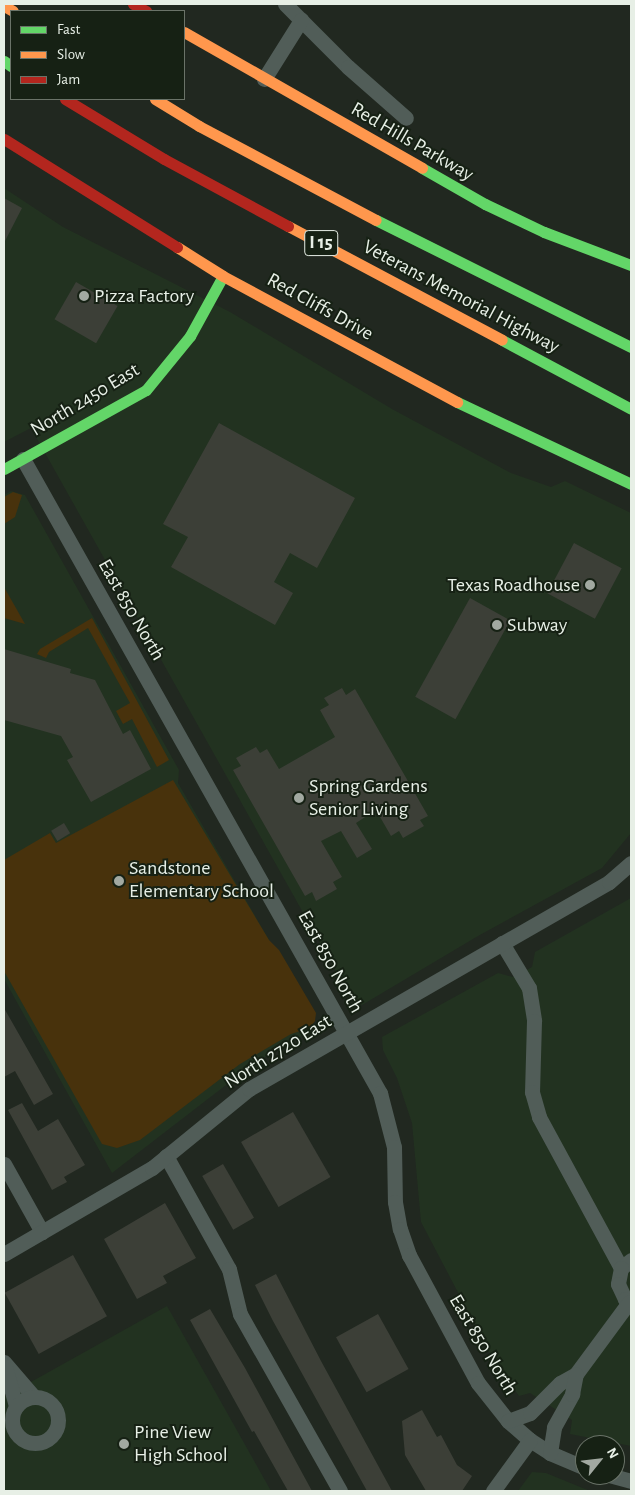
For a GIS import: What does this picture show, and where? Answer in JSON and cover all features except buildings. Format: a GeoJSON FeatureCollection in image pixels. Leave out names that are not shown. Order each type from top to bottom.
{"type":"FeatureCollection","features":[{"type":"Feature","properties":{"kind":"main road"},"geometry":{"type":"LineString","coordinates":[[133,4],[144,10]]}},
{"type":"Feature","properties":{"kind":"main road","name":"Red Hills Parkway"},"geometry":{"type":"LineString","coordinates":[[185,33],[485,204],[544,232],[631,265]]}},
{"type":"Feature","properties":{"kind":"main road","name":"Veterans Memorial Highway"},"geometry":{"type":"LineString","coordinates":[[67,100],[164,159],[631,409]]}},
{"type":"Feature","properties":{"kind":"main road","name":"Veterans Memorial Highway"},"geometry":{"type":"LineString","coordinates":[[156,100],[199,126],[417,242],[530,295],[631,347]]}},
{"type":"Feature","properties":{"kind":"main road","name":"Red Cliffs Drive"},"geometry":{"type":"LineString","coordinates":[[4,139],[223,276],[447,398],[631,484]]}},
{"type":"Feature","properties":{"kind":"main road","name":"North 2450 East"},"geometry":{"type":"LineString","coordinates":[[4,470],[146,390],[190,336],[223,276]]}},
{"type":"Feature","properties":{"kind":"main road"},"geometry":{"type":"LineString","coordinates":[[530,295],[631,338]]}},
{"type":"Feature","properties":{"kind":"street"},"geometry":{"type":"LineString","coordinates":[[285,4],[348,67],[406,118]]}},
{"type":"Feature","properties":{"kind":"street"},"geometry":{"type":"LineString","coordinates":[[264,79],[301,20]]}},
{"type":"Feature","properties":{"kind":"street","name":"East 850 North"},"geometry":{"type":"LineString","coordinates":[[22,459],[380,1093],[389,1118],[394,1146],[395,1202],[409,1255],[478,1383],[508,1421],[530,1440],[550,1453],[575,1464]]}},
{"type":"Feature","properties":{"kind":"street","name":"North 2720 East"},"geometry":{"type":"LineString","coordinates":[[4,1254],[152,1168],[249,1089],[609,882],[631,864]]}},
{"type":"Feature","properties":{"kind":"street"},"geometry":{"type":"LineString","coordinates":[[502,943],[529,988],[534,1021],[532,1092],[539,1117],[626,1264],[618,1284],[630,1303],[576,1374],[560,1383],[530,1413],[508,1421]]}},
{"type":"Feature","properties":{"kind":"street"},"geometry":{"type":"LineString","coordinates":[[166,1156],[228,1270],[240,1314],[340,1491]]}},
{"type":"Feature","properties":{"kind":"street"},"geometry":{"type":"LineString","coordinates":[[4,1164],[42,1232]]}},
{"type":"Feature","properties":{"kind":"street"},"geometry":{"type":"LineString","coordinates":[[4,1362],[33,1396],[51,1402],[58,1415],[56,1430],[46,1441],[30,1443],[18,1435],[12,1421],[16,1406],[4,1362]]}},
{"type":"Feature","properties":{"kind":"street"},"geometry":{"type":"LineString","coordinates":[[550,1453],[554,1427],[572,1394],[576,1374]]}},
{"type":"Feature","properties":{"kind":"street"},"geometry":{"type":"LineString","coordinates":[[16,1406],[33,1396]]}},
{"type":"Feature","properties":{"kind":"street"},"geometry":{"type":"LineString","coordinates":[[493,1491],[530,1440]]}},
{"type":"Feature","properties":{"kind":"shaded area"},"geometry":{"type":"Polygon","coordinates":[[[4,188],[63,227],[230,312],[392,409],[511,473],[551,487],[565,481],[631,513],[631,833],[602,868],[478,936],[362,1005],[351,998],[31,428],[4,442],[4,188]]]}},
{"type":"Feature","properties":{"kind":"shaded area","name":"Sandstone Elementary School"},"geometry":{"type":"Polygon","coordinates":[[[11,491],[25,495],[179,770],[178,783],[313,1016],[313,1029],[252,1065],[112,1173],[4,979],[4,495],[11,491]]]}},
{"type":"Feature","properties":{"kind":"shaded area"},"geometry":{"type":"Polygon","coordinates":[[[13,492],[22,495],[15,517],[4,524],[4,497],[13,492]]]}},
{"type":"Feature","properties":{"kind":"shaded area"},"geometry":{"type":"Polygon","coordinates":[[[4,587],[25,624],[4,618],[4,587]]]}},
{"type":"Feature","properties":{"kind":"shaded area"},"geometry":{"type":"Polygon","coordinates":[[[92,618],[169,760],[157,767],[132,719],[123,724],[116,711],[130,703],[88,628],[49,652],[46,658],[37,654],[40,649],[92,618]]]}},
{"type":"Feature","properties":{"kind":"shaded area","name":"Sandstone Elementary School"},"geometry":{"type":"Polygon","coordinates":[[[173,780],[269,940],[279,950],[316,1013],[315,1021],[310,1028],[291,1034],[240,1064],[140,1140],[117,1148],[102,1144],[4,971],[4,860],[50,833],[56,843],[173,780]]]}},
{"type":"Feature","properties":{"kind":"shaded area"},"geometry":{"type":"Polygon","coordinates":[[[631,898],[631,1446],[625,1445],[625,1435],[570,1434],[572,1420],[530,1393],[519,1396],[494,1361],[421,1222],[412,1123],[397,1078],[383,1050],[382,1037],[498,973],[513,977],[532,967],[535,952],[631,898]]]}},
{"type":"Feature","properties":{"kind":"shaded area","name":"Pine View High School"},"geometry":{"type":"Polygon","coordinates":[[[167,1306],[271,1491],[4,1491],[4,1397],[167,1306]]]}},
{"type":"Feature","properties":{"kind":"shaded area"},"geometry":{"type":"Polygon","coordinates":[[[532,1472],[546,1473],[590,1491],[518,1491],[532,1472]]]}},
{"type":"Feature","properties":{"kind":"traffic: fast"},"geometry":{"type":"LineString","coordinates":[[4,61],[10,65]]}},
{"type":"Feature","properties":{"kind":"traffic: fast"},"geometry":{"type":"LineString","coordinates":[[422,168],[485,204],[544,232],[631,265]]}},
{"type":"Feature","properties":{"kind":"traffic: fast"},"geometry":{"type":"LineString","coordinates":[[376,220],[631,347]]}},
{"type":"Feature","properties":{"kind":"traffic: fast"},"geometry":{"type":"LineString","coordinates":[[4,469],[146,390],[190,336],[223,276]]}},
{"type":"Feature","properties":{"kind":"traffic: fast"},"geometry":{"type":"LineString","coordinates":[[502,340],[631,409]]}},
{"type":"Feature","properties":{"kind":"traffic: fast"},"geometry":{"type":"LineString","coordinates":[[457,402],[631,484]]}},
{"type":"Feature","properties":{"kind":"traffic: slow"},"geometry":{"type":"LineString","coordinates":[[4,6],[11,10]]}},
{"type":"Feature","properties":{"kind":"traffic: slow"},"geometry":{"type":"LineString","coordinates":[[185,33],[422,168]]}},
{"type":"Feature","properties":{"kind":"traffic: slow"},"geometry":{"type":"LineString","coordinates":[[157,100],[199,126],[376,220]]}},
{"type":"Feature","properties":{"kind":"traffic: slow"},"geometry":{"type":"LineString","coordinates":[[288,226],[502,340]]}},
{"type":"Feature","properties":{"kind":"traffic: slow"},"geometry":{"type":"LineString","coordinates":[[177,247],[223,276],[457,402]]}},
{"type":"Feature","properties":{"kind":"traffic: jam"},"geometry":{"type":"LineString","coordinates":[[133,4],[144,10]]}},
{"type":"Feature","properties":{"kind":"traffic: jam"},"geometry":{"type":"LineString","coordinates":[[67,100],[164,159],[288,226]]}},
{"type":"Feature","properties":{"kind":"traffic: jam"},"geometry":{"type":"LineString","coordinates":[[4,139],[177,247]]}},
{"type":"Feature","properties":{"kind":"place","name":"Pizza Factory"},"geometry":{"type":"Point","coordinates":[84,296]}},
{"type":"Feature","properties":{"kind":"place","name":"Texas Roadhouse"},"geometry":{"type":"Point","coordinates":[590,585]}},
{"type":"Feature","properties":{"kind":"place","name":"Subway"},"geometry":{"type":"Point","coordinates":[497,625]}},
{"type":"Feature","properties":{"kind":"place","name":"Spring Gardens Senior Living"},"geometry":{"type":"Point","coordinates":[299,798]}},
{"type":"Feature","properties":{"kind":"place","name":"Sandstone Elementary School"},"geometry":{"type":"Point","coordinates":[119,881]}},
{"type":"Feature","properties":{"kind":"place","name":"Pine View High School"},"geometry":{"type":"Point","coordinates":[124,1444]}}]}
